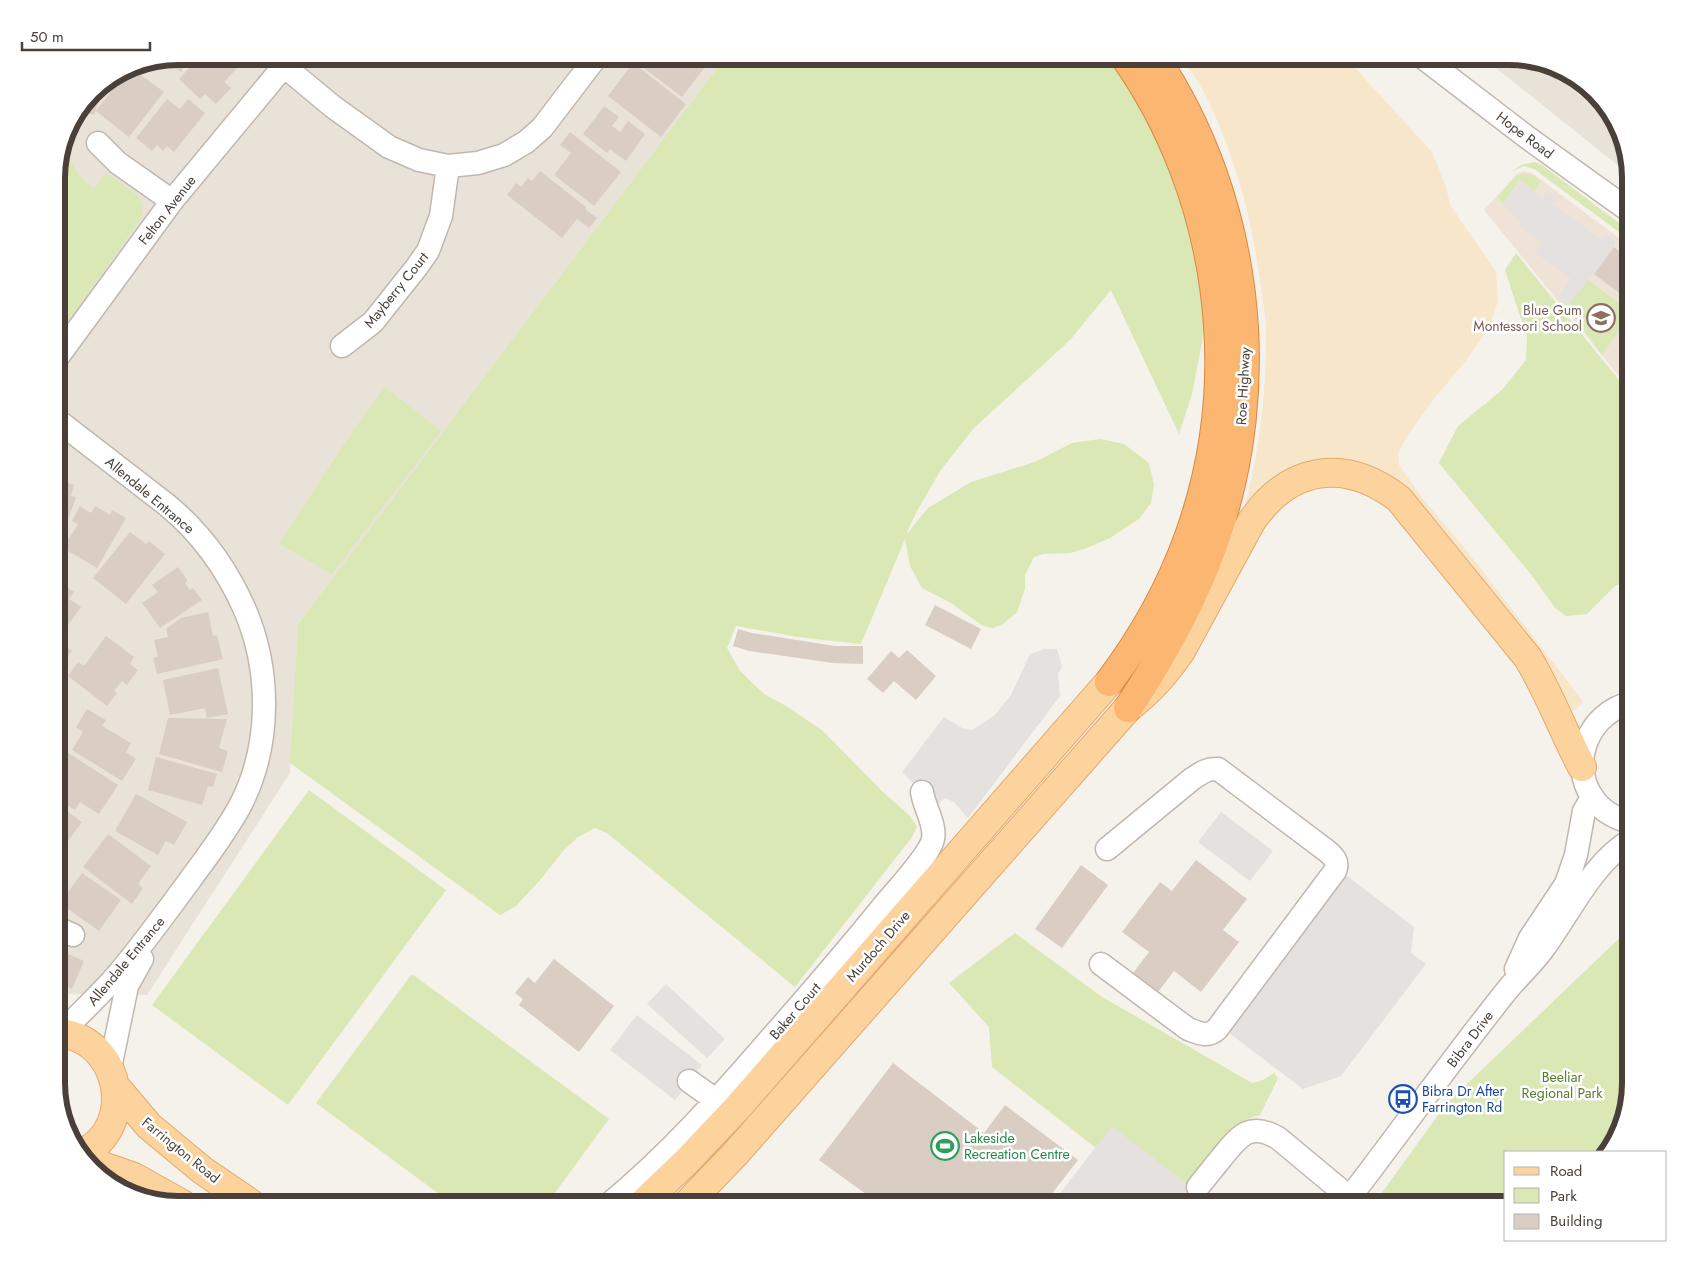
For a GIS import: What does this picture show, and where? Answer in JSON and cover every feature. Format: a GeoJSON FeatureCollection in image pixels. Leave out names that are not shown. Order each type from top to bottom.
{"type":"FeatureCollection","features":[{"type":"Feature","properties":{"kind":"highway","name":"Roe Highway"},"geometry":{"type":"LineString","coordinates":[[1109,682],[1149,623],[1171,580],[1189,536],[1203,491],[1210,460],[1216,421],[1220,373],[1214,286],[1198,209],[1166,127],[1130,65]]}},
{"type":"Feature","properties":{"kind":"highway","name":"Roe Highway"},"geometry":{"type":"LineString","coordinates":[[1128,708],[1161,657],[1172,636],[1194,591],[1213,545],[1234,473],[1241,424],[1245,374],[1241,291],[1234,250],[1222,202],[1192,124],[1173,86],[1160,65]]}},
{"type":"Feature","properties":{"kind":"main road"},"geometry":{"type":"LineString","coordinates":[[695,1196],[736,1153],[1128,708],[1144,696],[1168,669],[1181,651],[1251,522],[1262,506],[1276,493],[1292,483],[1310,476],[1328,473],[1348,474],[1384,487],[1399,499],[1528,658],[1541,679],[1582,767]]}},
{"type":"Feature","properties":{"kind":"main road","name":"Murdoch Drive"},"geometry":{"type":"LineString","coordinates":[[650,1196],[688,1160],[738,1107],[1109,682]]}},
{"type":"Feature","properties":{"kind":"main road","name":"Farrington Road"},"geometry":{"type":"LineString","coordinates":[[65,1034],[76,1037],[90,1045],[101,1055],[138,1115],[155,1132],[202,1170],[240,1196]]}},
{"type":"Feature","properties":{"kind":"main road"},"geometry":{"type":"LineString","coordinates":[[87,1150],[97,1142],[107,1130],[113,1116],[116,1102],[113,1077]]}},
{"type":"Feature","properties":{"kind":"main road"},"geometry":{"type":"LineString","coordinates":[[101,1165],[134,1177],[167,1195]]}},
{"type":"Feature","properties":{"kind":"street","name":"Felton Avenue"},"geometry":{"type":"LineString","coordinates":[[65,346],[172,201],[278,65]]}},
{"type":"Feature","properties":{"kind":"street"},"geometry":{"type":"LineString","coordinates":[[286,65],[332,106],[389,147],[419,160],[448,166],[478,163],[504,155],[526,142],[542,128],[585,65]]}},
{"type":"Feature","properties":{"kind":"street","name":"Hope Road"},"geometry":{"type":"LineString","coordinates":[[1433,65],[1528,138],[1622,206]]}},
{"type":"Feature","properties":{"kind":"street"},"geometry":{"type":"LineString","coordinates":[[98,143],[118,163],[172,201]]}},
{"type":"Feature","properties":{"kind":"street","name":"Mayberry Court"},"geometry":{"type":"LineString","coordinates":[[342,346],[373,322],[428,251],[441,216],[448,166]]}},
{"type":"Feature","properties":{"kind":"street","name":"Allendale Entrance"},"geometry":{"type":"LineString","coordinates":[[65,427],[167,505],[194,529],[205,542],[230,580],[250,621],[262,667],[264,716],[260,751],[254,773],[233,818],[169,910],[118,974],[65,1027]]}},
{"type":"Feature","properties":{"kind":"street"},"geometry":{"type":"LineString","coordinates":[[1622,706],[1609,712],[1597,723],[1588,736],[1583,751],[1582,767],[1585,783],[1592,798],[1603,810],[1622,821]]}},
{"type":"Feature","properties":{"kind":"street"},"geometry":{"type":"LineString","coordinates":[[1101,964],[1188,1029],[1205,1035],[1210,1034],[1217,1029],[1337,866],[1336,861],[1327,851],[1218,769],[1212,768],[1205,770],[1192,779],[1107,849]]}},
{"type":"Feature","properties":{"kind":"street","name":"Baker Court"},"geometry":{"type":"LineString","coordinates":[[619,1196],[641,1177],[717,1101],[926,854],[933,840],[922,792]]}},
{"type":"Feature","properties":{"kind":"street","name":"Bibra Drive"},"geometry":{"type":"LineString","coordinates":[[1505,992],[1530,938],[1566,884],[1576,855],[1584,811],[1592,798]]}},
{"type":"Feature","properties":{"kind":"street","name":"Bibra Drive"},"geometry":{"type":"LineString","coordinates":[[1351,1196],[1505,992],[1545,946],[1582,889],[1622,847]]}},
{"type":"Feature","properties":{"kind":"street","name":"Allendale Entrance"},"geometry":{"type":"LineString","coordinates":[[113,1077],[127,986],[169,910]]}},
{"type":"Feature","properties":{"kind":"street"},"geometry":{"type":"LineString","coordinates":[[689,1081],[717,1101]]}},
{"type":"Feature","properties":{"kind":"street"},"geometry":{"type":"LineString","coordinates":[[1198,1187],[1239,1136],[1256,1131],[1268,1132],[1278,1138],[1342,1196]]}},
{"type":"Feature","properties":{"kind":"shaded area"},"geometry":{"type":"Polygon","coordinates":[[[171,65],[719,65],[298,624],[290,773],[147,995],[65,994],[65,171],[71,142],[80,122],[88,109],[115,84],[142,71],[171,65]]]}},
{"type":"Feature","properties":{"kind":"shaded area"},"geometry":{"type":"Polygon","coordinates":[[[1492,65],[1531,67],[1552,74],[1578,88],[1603,115],[1616,142],[1621,168],[1492,65]]]}},
{"type":"Feature","properties":{"kind":"shaded area","name":"Blue Gum Montessori School"},"geometry":{"type":"Polygon","coordinates":[[[1524,171],[1532,173],[1622,240],[1622,380],[1484,210],[1517,174],[1524,171]]]}},
{"type":"Feature","properties":{"kind":"shaded area"},"geometry":{"type":"Polygon","coordinates":[[[1520,182],[1542,198],[1548,191],[1557,197],[1553,204],[1602,240],[1606,234],[1615,241],[1614,247],[1567,307],[1559,296],[1571,279],[1535,252],[1542,242],[1519,226],[1522,221],[1502,206],[1520,182]]]}},
{"type":"Feature","properties":{"kind":"shaded area"},"geometry":{"type":"Polygon","coordinates":[[[1044,649],[1057,649],[1062,666],[1058,674],[1060,696],[968,818],[954,802],[945,798],[936,806],[902,772],[944,717],[962,728],[973,730],[995,715],[1011,695],[1030,654],[1044,649]]]}},
{"type":"Feature","properties":{"kind":"shaded area"},"geometry":{"type":"Polygon","coordinates":[[[1221,812],[1273,851],[1250,881],[1198,842],[1221,812]]]}},
{"type":"Feature","properties":{"kind":"shaded area"},"geometry":{"type":"Polygon","coordinates":[[[1334,866],[1414,927],[1411,953],[1426,964],[1341,1076],[1303,1089],[1216,1023],[1334,866]]]}},
{"type":"Feature","properties":{"kind":"shaded area"},"geometry":{"type":"Polygon","coordinates":[[[666,984],[725,1039],[707,1058],[647,1004],[666,984]]]}},
{"type":"Feature","properties":{"kind":"shaded area"},"geometry":{"type":"Polygon","coordinates":[[[637,1015],[702,1065],[675,1100],[610,1050],[637,1015]]]}},
{"type":"Feature","properties":{"kind":"shaded area"},"geometry":{"type":"Polygon","coordinates":[[[1112,1126],[1200,1194],[1198,1196],[1058,1196],[1112,1126]]]}},
{"type":"Feature","properties":{"kind":"green space"},"geometry":{"type":"Polygon","coordinates":[[[719,65],[1116,65],[1165,150],[1193,229],[1208,311],[1192,394],[1179,434],[1111,290],[1070,340],[974,428],[940,471],[906,535],[928,508],[971,482],[1035,462],[1072,443],[1100,439],[1124,444],[1149,463],[1154,485],[1151,503],[1139,519],[1110,538],[1084,549],[1070,553],[1043,554],[1034,557],[1025,575],[1025,589],[1017,612],[1003,624],[993,628],[983,626],[951,603],[922,588],[910,566],[905,539],[861,644],[798,637],[736,626],[727,648],[740,671],[764,694],[786,706],[823,731],[883,792],[910,816],[917,827],[912,837],[795,987],[607,833],[595,828],[578,837],[563,851],[516,906],[500,915],[290,763],[298,624],[719,65]]]}},
{"type":"Feature","properties":{"kind":"green space"},"geometry":{"type":"Polygon","coordinates":[[[68,152],[74,168],[82,179],[94,189],[106,173],[136,194],[142,204],[142,217],[65,326],[65,171],[68,152]]]}},
{"type":"Feature","properties":{"kind":"green space"},"geometry":{"type":"Polygon","coordinates":[[[1535,162],[1542,165],[1622,225],[1622,234],[1534,169],[1524,166],[1511,172],[1521,165],[1535,162]]]}},
{"type":"Feature","properties":{"kind":"green space"},"geometry":{"type":"Polygon","coordinates":[[[1523,173],[1534,176],[1540,181],[1534,191],[1520,180],[1502,204],[1498,197],[1515,177],[1523,173]]]}},
{"type":"Feature","properties":{"kind":"green space"},"geometry":{"type":"Polygon","coordinates":[[[1516,253],[1622,384],[1622,583],[1615,586],[1587,614],[1566,616],[1555,608],[1533,577],[1439,463],[1458,426],[1502,390],[1526,360],[1527,337],[1505,270],[1516,253]]]}},
{"type":"Feature","properties":{"kind":"green space"},"geometry":{"type":"Polygon","coordinates":[[[1588,280],[1619,303],[1622,308],[1622,327],[1602,355],[1567,307],[1588,280]]]}},
{"type":"Feature","properties":{"kind":"green space"},"geometry":{"type":"Polygon","coordinates":[[[385,387],[441,431],[332,574],[279,544],[350,435],[385,387]]]}},
{"type":"Feature","properties":{"kind":"green space"},"geometry":{"type":"Polygon","coordinates":[[[309,790],[446,890],[288,1105],[152,1005],[309,790]]]}},
{"type":"Feature","properties":{"kind":"green space"},"geometry":{"type":"Polygon","coordinates":[[[1015,933],[1102,997],[1252,1083],[1263,1080],[1274,1073],[1278,1078],[1260,1115],[1248,1119],[1228,1134],[1210,1154],[1188,1185],[1112,1127],[1096,1148],[992,1067],[989,1027],[949,983],[1015,933]]]}},
{"type":"Feature","properties":{"kind":"green space","name":"Beeliar Regional Park"},"geometry":{"type":"Polygon","coordinates":[[[1622,936],[1621,1098],[1616,1119],[1600,1151],[1504,1151],[1504,1196],[1380,1196],[1447,1103],[1622,936]]]}},
{"type":"Feature","properties":{"kind":"green space"},"geometry":{"type":"Polygon","coordinates":[[[412,974],[609,1119],[553,1196],[442,1196],[316,1103],[412,974]]]}},
{"type":"Feature","properties":{"kind":"sand"},"geometry":{"type":"Polygon","coordinates":[[[1187,65],[1352,65],[1432,152],[1446,187],[1450,205],[1496,272],[1498,301],[1489,328],[1407,436],[1398,453],[1399,465],[1423,499],[1467,551],[1582,700],[1583,702],[1575,710],[1570,712],[1365,471],[1244,510],[1254,465],[1264,396],[1266,326],[1258,263],[1242,191],[1227,144],[1201,88],[1187,65]]]}},
{"type":"Feature","properties":{"kind":"building"},"geometry":{"type":"Polygon","coordinates":[[[170,65],[185,65],[181,72],[170,65]]]}},
{"type":"Feature","properties":{"kind":"building"},"geometry":{"type":"Polygon","coordinates":[[[192,65],[240,65],[224,82],[231,88],[216,104],[205,94],[200,99],[179,79],[192,65]]]}},
{"type":"Feature","properties":{"kind":"building"},"geometry":{"type":"Polygon","coordinates":[[[631,65],[636,65],[686,104],[661,137],[608,96],[631,65]]]}},
{"type":"Feature","properties":{"kind":"building"},"geometry":{"type":"Polygon","coordinates":[[[640,65],[706,65],[682,97],[640,65]]]}},
{"type":"Feature","properties":{"kind":"building"},"geometry":{"type":"Polygon","coordinates":[[[138,73],[164,92],[129,137],[96,111],[118,82],[138,73]]]}},
{"type":"Feature","properties":{"kind":"building"},"geometry":{"type":"Polygon","coordinates":[[[99,98],[94,115],[86,113],[99,98]]]}},
{"type":"Feature","properties":{"kind":"building"},"geometry":{"type":"Polygon","coordinates":[[[167,99],[180,109],[188,99],[205,113],[174,152],[167,146],[163,151],[157,145],[152,151],[136,138],[167,99]]]}},
{"type":"Feature","properties":{"kind":"building"},"geometry":{"type":"Polygon","coordinates":[[[604,106],[619,117],[612,126],[620,132],[628,121],[645,134],[626,161],[610,149],[607,153],[583,134],[604,106]]]}},
{"type":"Feature","properties":{"kind":"building"},"geometry":{"type":"Polygon","coordinates":[[[570,132],[621,172],[594,206],[554,175],[571,153],[560,145],[570,132]]]}},
{"type":"Feature","properties":{"kind":"building"},"geometry":{"type":"Polygon","coordinates":[[[540,171],[597,218],[589,228],[577,219],[562,238],[507,195],[516,183],[521,187],[528,178],[532,181],[540,171]]]}},
{"type":"Feature","properties":{"kind":"building"},"geometry":{"type":"Polygon","coordinates":[[[1614,247],[1622,253],[1622,295],[1594,274],[1614,247]]]}},
{"type":"Feature","properties":{"kind":"building"},"geometry":{"type":"Polygon","coordinates":[[[65,482],[74,485],[71,496],[76,497],[69,517],[65,515],[65,482]]]}},
{"type":"Feature","properties":{"kind":"building"},"geometry":{"type":"Polygon","coordinates":[[[80,506],[91,513],[95,506],[110,515],[112,510],[126,518],[97,568],[65,549],[65,545],[78,524],[72,521],[80,506]]]}},
{"type":"Feature","properties":{"kind":"building"},"geometry":{"type":"Polygon","coordinates":[[[130,532],[146,544],[149,541],[165,554],[126,604],[93,578],[130,532]]]}},
{"type":"Feature","properties":{"kind":"building"},"geometry":{"type":"Polygon","coordinates":[[[178,567],[188,581],[185,583],[190,590],[193,588],[202,600],[160,628],[142,603],[158,592],[152,585],[178,567]]]}},
{"type":"Feature","properties":{"kind":"building"},"geometry":{"type":"Polygon","coordinates":[[[65,586],[74,592],[69,599],[81,607],[65,629],[65,586]]]}},
{"type":"Feature","properties":{"kind":"building"},"geometry":{"type":"Polygon","coordinates":[[[935,605],[981,629],[971,649],[925,625],[935,605]]]}},
{"type":"Feature","properties":{"kind":"building"},"geometry":{"type":"Polygon","coordinates":[[[208,612],[213,636],[217,635],[223,659],[157,674],[153,658],[158,657],[154,640],[168,637],[166,629],[181,618],[208,612]]]}},
{"type":"Feature","properties":{"kind":"building"},"geometry":{"type":"Polygon","coordinates":[[[738,629],[752,633],[835,646],[863,646],[863,664],[833,663],[749,651],[733,646],[738,629]]]}},
{"type":"Feature","properties":{"kind":"building"},"geometry":{"type":"Polygon","coordinates":[[[106,636],[134,657],[130,664],[138,670],[127,685],[122,681],[114,691],[117,693],[107,706],[68,676],[78,662],[84,666],[106,636]]]}},
{"type":"Feature","properties":{"kind":"building"},"geometry":{"type":"Polygon","coordinates":[[[65,646],[72,651],[65,660],[65,646]]]}},
{"type":"Feature","properties":{"kind":"building"},"geometry":{"type":"Polygon","coordinates":[[[907,650],[936,676],[916,700],[894,681],[883,693],[867,679],[891,651],[899,658],[907,650]]]}},
{"type":"Feature","properties":{"kind":"building"},"geometry":{"type":"Polygon","coordinates":[[[218,668],[228,714],[207,718],[205,708],[170,715],[163,680],[218,668]]]}},
{"type":"Feature","properties":{"kind":"building"},"geometry":{"type":"Polygon","coordinates":[[[87,709],[106,720],[102,726],[131,743],[126,752],[136,759],[122,781],[72,750],[83,732],[76,727],[87,709]]]}},
{"type":"Feature","properties":{"kind":"building"},"geometry":{"type":"Polygon","coordinates":[[[168,718],[227,719],[219,748],[228,751],[222,772],[159,754],[168,718]]]}},
{"type":"Feature","properties":{"kind":"building"},"geometry":{"type":"Polygon","coordinates":[[[65,751],[118,785],[99,814],[80,802],[75,810],[65,804],[65,751]]]}},
{"type":"Feature","properties":{"kind":"building"},"geometry":{"type":"Polygon","coordinates":[[[156,757],[217,774],[213,787],[208,786],[202,805],[148,790],[156,757]]]}},
{"type":"Feature","properties":{"kind":"building"},"geometry":{"type":"Polygon","coordinates":[[[136,794],[187,822],[174,845],[166,841],[158,855],[115,831],[136,794]]]}},
{"type":"Feature","properties":{"kind":"building"},"geometry":{"type":"Polygon","coordinates":[[[65,810],[82,822],[65,845],[65,810]]]}},
{"type":"Feature","properties":{"kind":"building"},"geometry":{"type":"Polygon","coordinates":[[[108,834],[151,866],[138,884],[143,888],[132,904],[83,867],[108,834]]]}},
{"type":"Feature","properties":{"kind":"building"},"geometry":{"type":"Polygon","coordinates":[[[1196,860],[1247,899],[1223,930],[1239,942],[1201,992],[1174,971],[1158,992],[1133,973],[1149,952],[1122,932],[1160,882],[1172,891],[1196,860]]]}},
{"type":"Feature","properties":{"kind":"building"},"geometry":{"type":"Polygon","coordinates":[[[1081,865],[1108,885],[1062,948],[1035,929],[1081,865]]]}},
{"type":"Feature","properties":{"kind":"building"},"geometry":{"type":"Polygon","coordinates":[[[82,873],[121,900],[99,931],[65,907],[65,896],[82,873]]]}},
{"type":"Feature","properties":{"kind":"building"},"geometry":{"type":"Polygon","coordinates":[[[66,953],[84,961],[72,989],[66,986],[65,988],[66,953]]]}},
{"type":"Feature","properties":{"kind":"building"},"geometry":{"type":"Polygon","coordinates":[[[554,959],[614,1006],[579,1052],[519,1005],[523,999],[515,993],[528,977],[535,983],[554,959]]]}},
{"type":"Feature","properties":{"kind":"building","name":"Lakeside Recreation Centre"},"geometry":{"type":"Polygon","coordinates":[[[893,1063],[984,1133],[1005,1105],[1078,1160],[1050,1196],[869,1196],[819,1160],[893,1063]]]}},
{"type":"Feature","properties":{"kind":"place","name":"Blue Gum Montessori School"},"geometry":{"type":"Point","coordinates":[1601,318]}},
{"type":"Feature","properties":{"kind":"place","name":"Bibra Dr After Farrington Rd"},"geometry":{"type":"Point","coordinates":[1403,1099]}},
{"type":"Feature","properties":{"kind":"place","name":"Lakeside Recreation Centre"},"geometry":{"type":"Point","coordinates":[945,1146]}}]}
